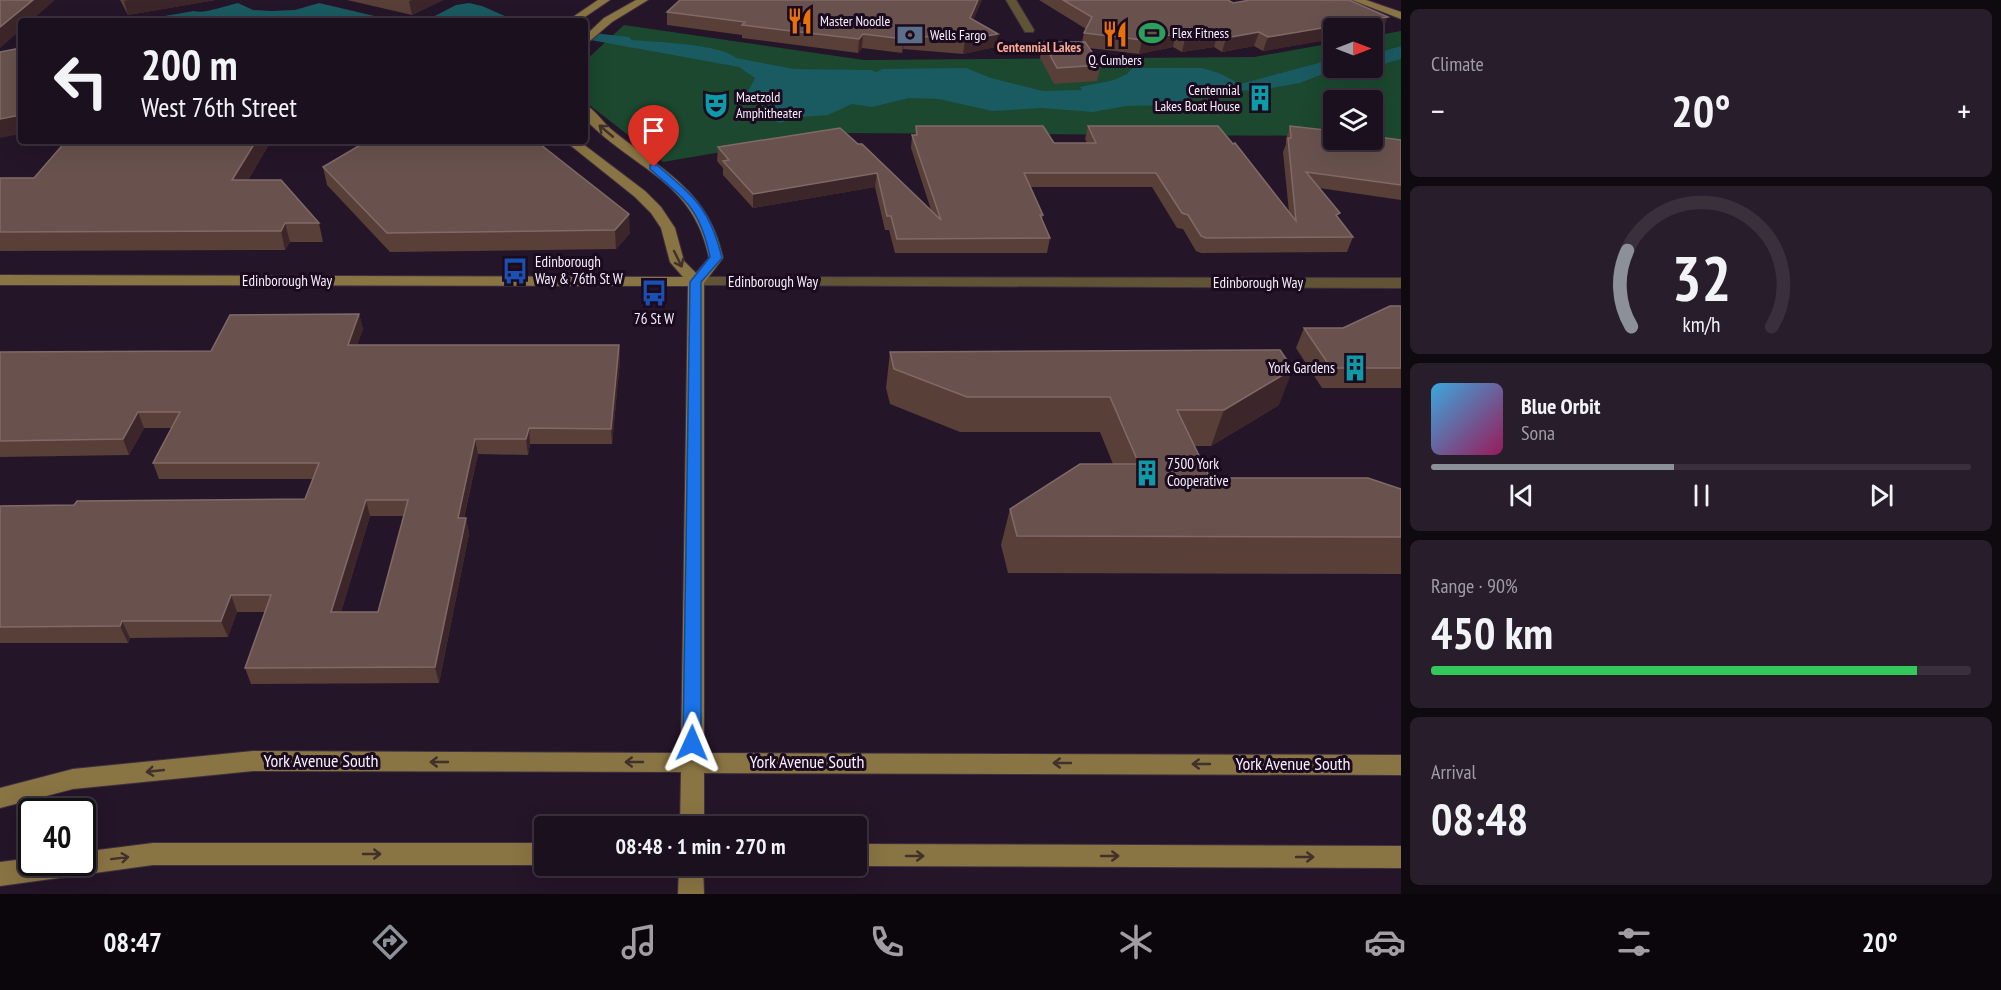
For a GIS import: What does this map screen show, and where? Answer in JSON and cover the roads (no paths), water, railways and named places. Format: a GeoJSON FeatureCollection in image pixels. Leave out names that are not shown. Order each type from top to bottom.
{"type":"FeatureCollection","features":[{"type":"Feature","properties":{"kind":"street"},"geometry":{"type":"LineString","coordinates":[[575,18],[605,0]]}},
{"type":"Feature","properties":{"kind":"street"},"geometry":{"type":"LineString","coordinates":[[588,39],[608,20],[643,0]]}},
{"type":"Feature","properties":{"kind":"street"},"geometry":{"type":"LineString","coordinates":[[1011,0],[1029,30]]}},
{"type":"Feature","properties":{"kind":"street"},"geometry":{"type":"LineString","coordinates":[[1357,0],[1401,16]]}},
{"type":"Feature","properties":{"kind":"street"},"geometry":{"type":"LineString","coordinates":[[588,112],[607,133],[668,177],[699,209],[713,238],[716,258],[696,282],[692,816]]}},
{"type":"Feature","properties":{"kind":"street"},"geometry":{"type":"LineString","coordinates":[[575,144],[640,194],[656,210],[668,228],[677,262],[696,282]]}},
{"type":"Feature","properties":{"kind":"street","name":"Edinborough Way"},"geometry":{"type":"LineString","coordinates":[[0,280],[1401,283]]}},
{"type":"Feature","properties":{"kind":"street","name":"York Avenue South"},"geometry":{"type":"LineString","coordinates":[[0,798],[73,779],[253,761],[1401,765]]}},
{"type":"Feature","properties":{"kind":"street"},"geometry":{"type":"LineString","coordinates":[[0,874],[153,854],[534,855]]}},
{"type":"Feature","properties":{"kind":"street"},"geometry":{"type":"LineString","coordinates":[[867,855],[1401,857]]}},
{"type":"Feature","properties":{"kind":"street"},"geometry":{"type":"LineString","coordinates":[[691,876],[691,894]]}},
{"type":"Feature","properties":{"kind":"place","name":"Master Noodle"},"geometry":{"type":"Point","coordinates":[800,21]}},
{"type":"Feature","properties":{"kind":"place","name":"Flex Fitness"},"geometry":{"type":"Point","coordinates":[1152,33]}},
{"type":"Feature","properties":{"kind":"place","name":"Q. Cumbers"},"geometry":{"type":"Point","coordinates":[1115,34]}},
{"type":"Feature","properties":{"kind":"place","name":"Wells Fargo"},"geometry":{"type":"Point","coordinates":[910,35]}},
{"type":"Feature","properties":{"kind":"place","name":"Centennial Lakes Boat House"},"geometry":{"type":"Point","coordinates":[1260,98]}},
{"type":"Feature","properties":{"kind":"place","name":"Maetzold Amphitheater"},"geometry":{"type":"Point","coordinates":[716,105]}},
{"type":"Feature","properties":{"kind":"place","name":"Edinborough Way & 76th St W"},"geometry":{"type":"Point","coordinates":[515,271]}},
{"type":"Feature","properties":{"kind":"place","name":"76 St W"},"geometry":{"type":"Point","coordinates":[654,293]}},
{"type":"Feature","properties":{"kind":"place","name":"York Gardens"},"geometry":{"type":"Point","coordinates":[1355,368]}},
{"type":"Feature","properties":{"kind":"place","name":"7500 York Cooperative"},"geometry":{"type":"Point","coordinates":[1147,473]}},
{"type":"Feature","properties":{"kind":"district","name":"Centennial Lakes"},"geometry":{"type":"Point","coordinates":[1039,47]}}]}
